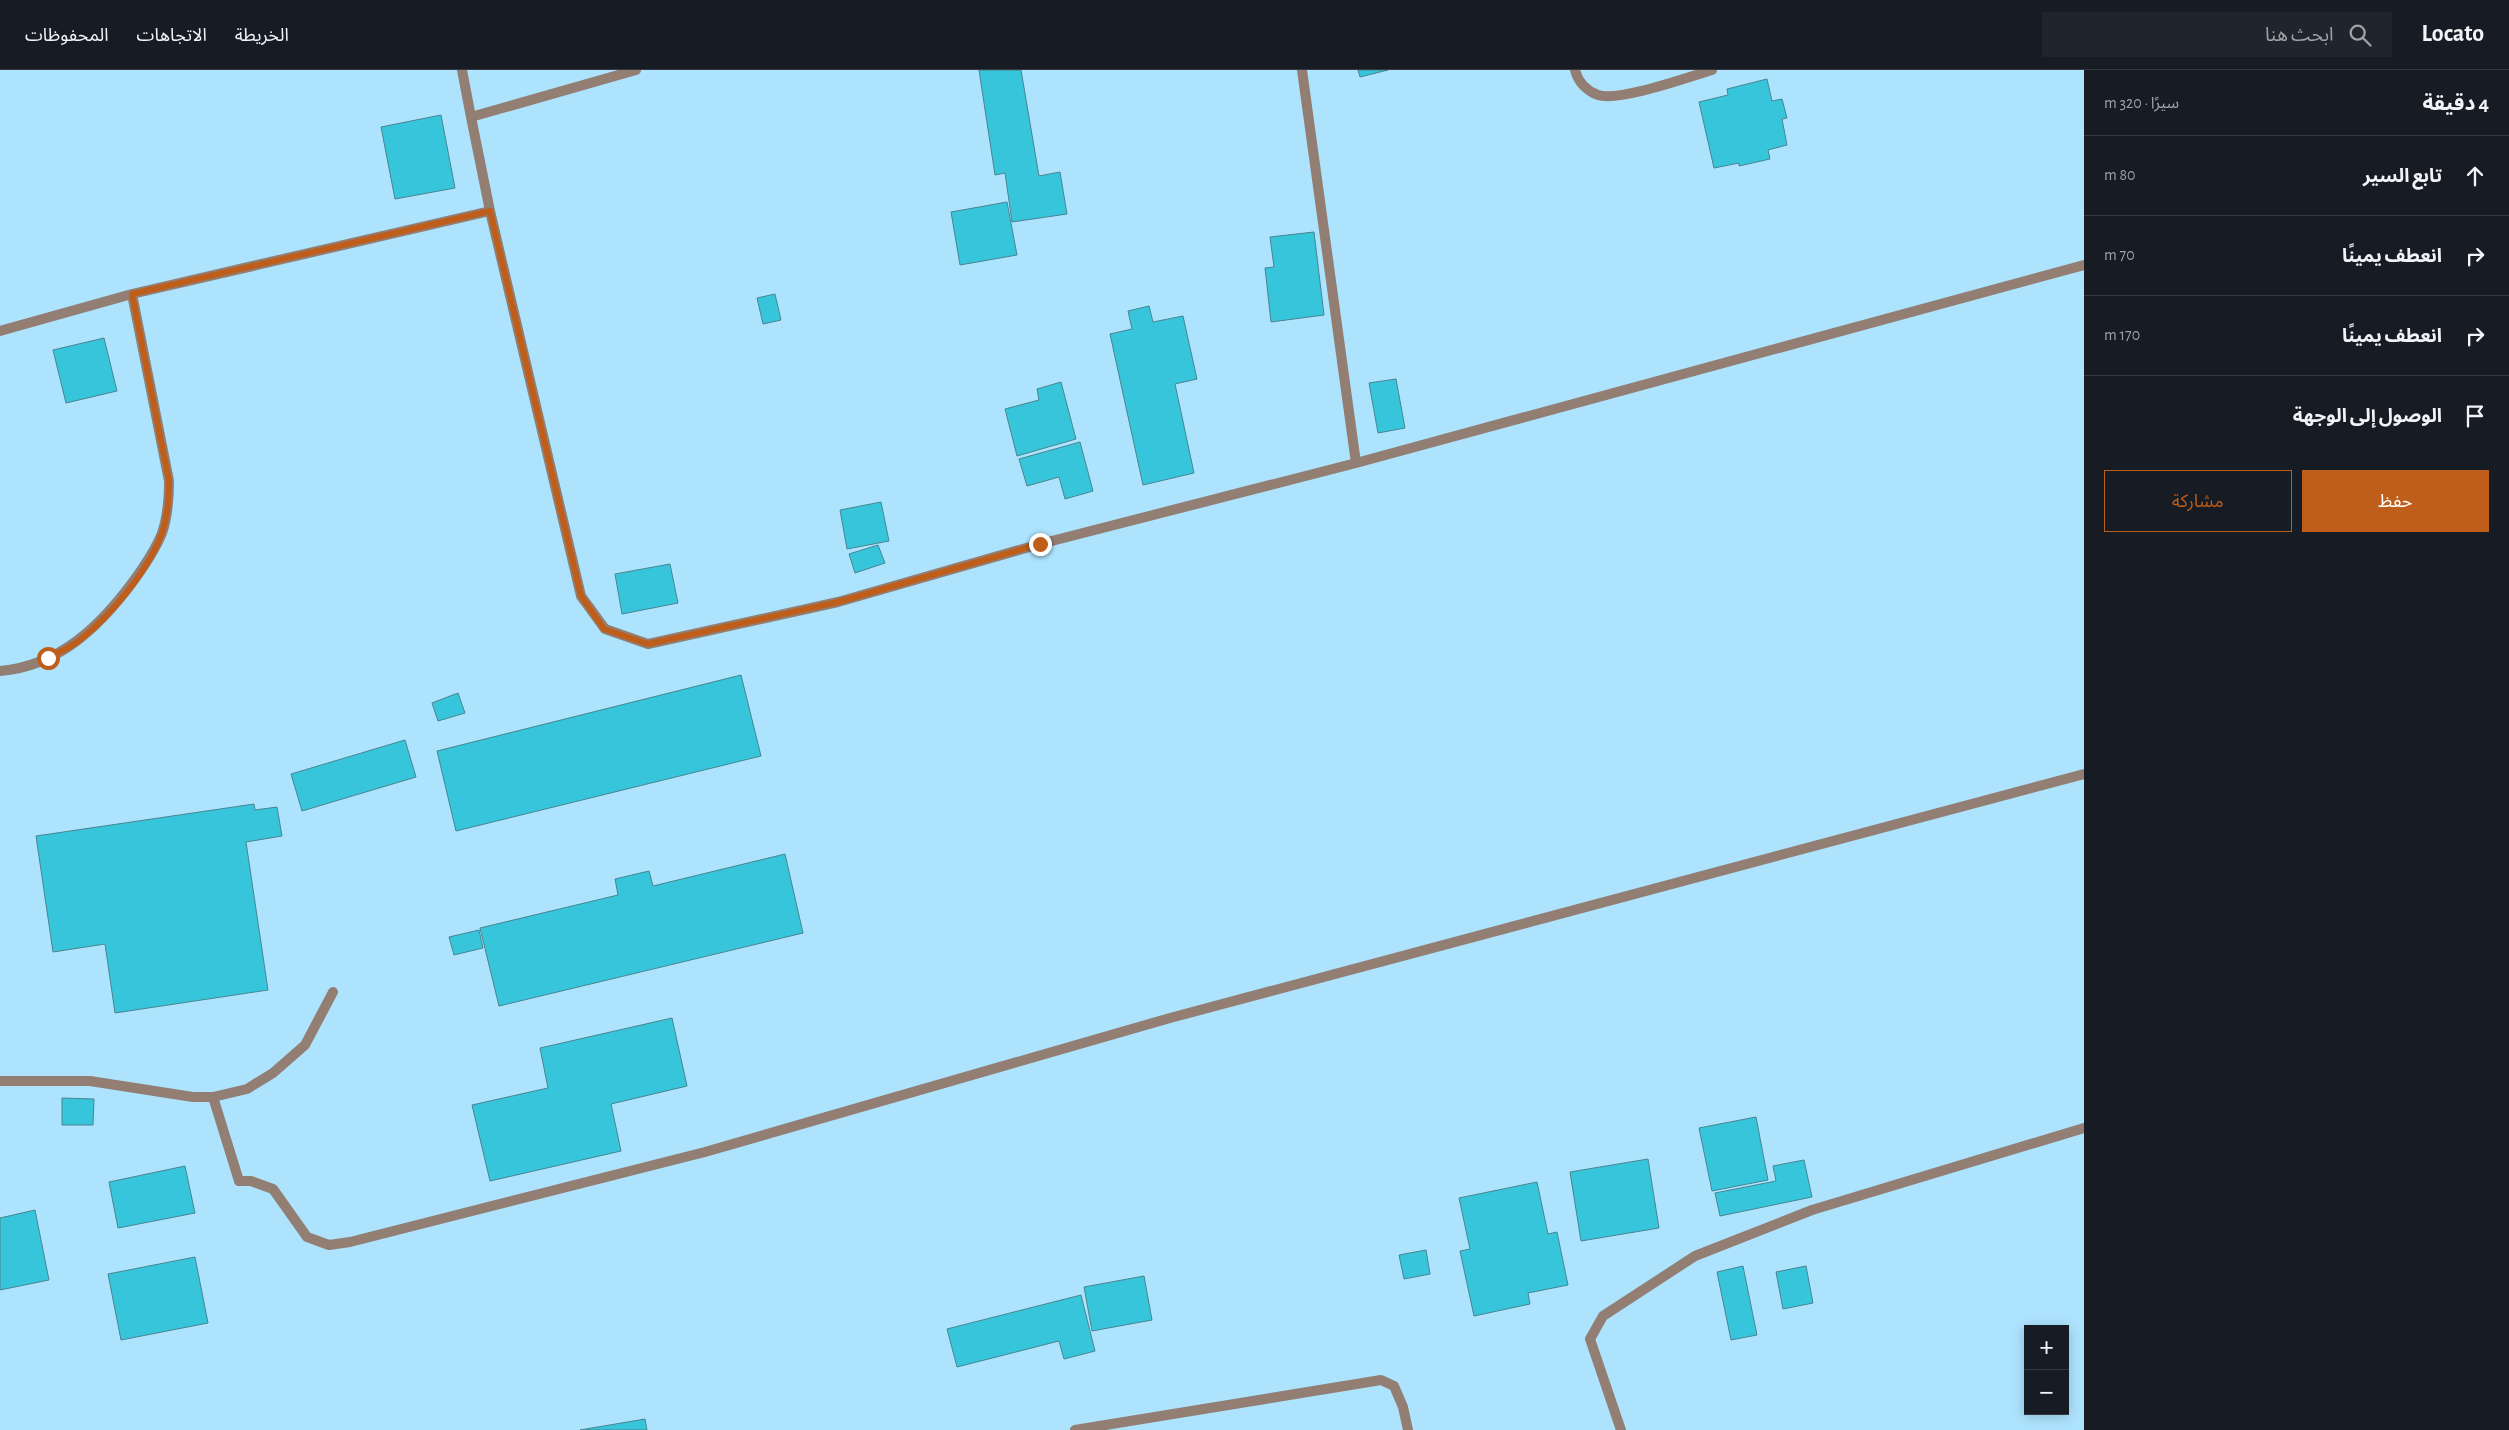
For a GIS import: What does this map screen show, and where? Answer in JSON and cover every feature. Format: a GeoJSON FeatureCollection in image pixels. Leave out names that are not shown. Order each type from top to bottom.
{"type":"FeatureCollection","features":[{"type":"Feature","properties":{"kind":"street"},"geometry":{"type":"LineString","coordinates":[[462,70],[490,211],[581,596],[604,629],[648,644],[838,602],[1040,544],[1356,463],[2084,265]]}},
{"type":"Feature","properties":{"kind":"street"},"geometry":{"type":"LineString","coordinates":[[471,117],[636,70]]}},
{"type":"Feature","properties":{"kind":"street"},"geometry":{"type":"LineString","coordinates":[[1302,70],[1356,463]]}},
{"type":"Feature","properties":{"kind":"street"},"geometry":{"type":"LineString","coordinates":[[1575,70],[1584,87],[1599,95],[1617,96],[1712,70]]}},
{"type":"Feature","properties":{"kind":"street"},"geometry":{"type":"LineString","coordinates":[[0,331],[132,294],[490,211]]}},
{"type":"Feature","properties":{"kind":"street"},"geometry":{"type":"LineString","coordinates":[[0,671],[48,658],[80,640],[110,613],[143,568],[162,534],[169,506],[169,481],[132,294]]}},
{"type":"Feature","properties":{"kind":"street"},"geometry":{"type":"LineString","coordinates":[[213,1097],[239,1182],[251,1181],[273,1189],[307,1238],[330,1245],[350,1242],[705,1152],[1170,1018],[2084,774]]}},
{"type":"Feature","properties":{"kind":"street"},"geometry":{"type":"LineString","coordinates":[[0,1081],[90,1080],[193,1098],[213,1097],[246,1089],[273,1072],[305,1045],[333,992]]}},
{"type":"Feature","properties":{"kind":"street"},"geometry":{"type":"LineString","coordinates":[[1621,1430],[1590,1339],[1603,1316],[1695,1256],[1812,1210],[2084,1128]]}},
{"type":"Feature","properties":{"kind":"street"},"geometry":{"type":"LineString","coordinates":[[1075,1430],[1381,1380],[1394,1386],[1403,1407],[1408,1430]]}},
{"type":"Feature","properties":{"kind":"building"},"geometry":{"type":"Polygon","coordinates":[[[979,70],[1021,70],[1039,176],[1060,172],[1067,214],[1012,222],[1005,173],[995,175],[979,70]]]}},
{"type":"Feature","properties":{"kind":"building"},"geometry":{"type":"Polygon","coordinates":[[[1358,70],[1388,70],[1360,77],[1358,70]]]}},
{"type":"Feature","properties":{"kind":"building"},"geometry":{"type":"Polygon","coordinates":[[[1767,79],[1772,101],[1782,99],[1787,118],[1782,119],[1787,145],[1768,150],[1770,159],[1739,166],[1739,163],[1714,168],[1699,102],[1728,95],[1727,89],[1767,79]]]}},
{"type":"Feature","properties":{"kind":"building"},"geometry":{"type":"Polygon","coordinates":[[[441,115],[455,188],[395,199],[381,127],[441,115]]]}},
{"type":"Feature","properties":{"kind":"building"},"geometry":{"type":"Polygon","coordinates":[[[1007,202],[1017,255],[960,265],[951,212],[1007,202]]]}},
{"type":"Feature","properties":{"kind":"building"},"geometry":{"type":"Polygon","coordinates":[[[1314,232],[1324,315],[1271,322],[1265,268],[1274,267],[1270,237],[1314,232]]]}},
{"type":"Feature","properties":{"kind":"building"},"geometry":{"type":"Polygon","coordinates":[[[775,294],[781,320],[763,324],[757,298],[775,294]]]}},
{"type":"Feature","properties":{"kind":"building"},"geometry":{"type":"Polygon","coordinates":[[[1149,306],[1153,322],[1183,316],[1197,379],[1175,384],[1194,473],[1143,485],[1110,334],[1132,329],[1128,311],[1149,306]]]}},
{"type":"Feature","properties":{"kind":"building"},"geometry":{"type":"Polygon","coordinates":[[[104,338],[117,391],[66,403],[53,350],[104,338]]]}},
{"type":"Feature","properties":{"kind":"building"},"geometry":{"type":"Polygon","coordinates":[[[1396,379],[1405,428],[1378,433],[1369,383],[1396,379]]]}},
{"type":"Feature","properties":{"kind":"building"},"geometry":{"type":"Polygon","coordinates":[[[1061,382],[1076,439],[1017,456],[1005,409],[1039,400],[1037,389],[1061,382]]]}},
{"type":"Feature","properties":{"kind":"building"},"geometry":{"type":"Polygon","coordinates":[[[1080,442],[1093,491],[1065,499],[1059,477],[1027,486],[1019,459],[1080,442]]]}},
{"type":"Feature","properties":{"kind":"building"},"geometry":{"type":"Polygon","coordinates":[[[881,502],[889,541],[847,549],[840,510],[881,502]]]}},
{"type":"Feature","properties":{"kind":"building"},"geometry":{"type":"Polygon","coordinates":[[[878,545],[885,563],[855,573],[849,554],[878,545]]]}},
{"type":"Feature","properties":{"kind":"building"},"geometry":{"type":"Polygon","coordinates":[[[670,564],[678,603],[622,614],[615,574],[670,564]]]}},
{"type":"Feature","properties":{"kind":"building"},"geometry":{"type":"Polygon","coordinates":[[[741,675],[761,756],[456,831],[437,751],[741,675]]]}},
{"type":"Feature","properties":{"kind":"building"},"geometry":{"type":"Polygon","coordinates":[[[458,693],[465,713],[438,721],[432,703],[458,693]]]}},
{"type":"Feature","properties":{"kind":"building"},"geometry":{"type":"Polygon","coordinates":[[[405,740],[416,777],[302,811],[291,774],[405,740]]]}},
{"type":"Feature","properties":{"kind":"building"},"geometry":{"type":"Polygon","coordinates":[[[254,804],[255,810],[277,807],[282,836],[246,842],[268,990],[115,1013],[105,944],[53,952],[36,836],[254,804]]]}},
{"type":"Feature","properties":{"kind":"building"},"geometry":{"type":"Polygon","coordinates":[[[785,854],[803,933],[499,1006],[480,928],[618,895],[615,879],[649,871],[653,886],[785,854]]]}},
{"type":"Feature","properties":{"kind":"building"},"geometry":{"type":"Polygon","coordinates":[[[479,930],[483,948],[454,955],[449,937],[479,930]]]}},
{"type":"Feature","properties":{"kind":"building"},"geometry":{"type":"Polygon","coordinates":[[[672,1018],[687,1086],[611,1104],[621,1151],[490,1181],[472,1105],[548,1088],[540,1048],[672,1018]]]}},
{"type":"Feature","properties":{"kind":"building"},"geometry":{"type":"Polygon","coordinates":[[[62,1098],[94,1099],[93,1125],[62,1125],[62,1098]]]}},
{"type":"Feature","properties":{"kind":"building"},"geometry":{"type":"Polygon","coordinates":[[[1756,1117],[1768,1180],[1712,1191],[1699,1128],[1756,1117]]]}},
{"type":"Feature","properties":{"kind":"building"},"geometry":{"type":"Polygon","coordinates":[[[1648,1159],[1659,1228],[1581,1241],[1570,1172],[1648,1159]]]}},
{"type":"Feature","properties":{"kind":"building"},"geometry":{"type":"Polygon","coordinates":[[[1804,1160],[1812,1197],[1720,1216],[1715,1193],[1776,1181],[1773,1166],[1804,1160]]]}},
{"type":"Feature","properties":{"kind":"building"},"geometry":{"type":"Polygon","coordinates":[[[185,1166],[195,1213],[118,1228],[109,1182],[185,1166]]]}},
{"type":"Feature","properties":{"kind":"building"},"geometry":{"type":"Polygon","coordinates":[[[1537,1182],[1548,1234],[1557,1232],[1568,1285],[1528,1293],[1530,1304],[1474,1316],[1460,1251],[1470,1249],[1459,1198],[1537,1182]]]}},
{"type":"Feature","properties":{"kind":"building"},"geometry":{"type":"Polygon","coordinates":[[[35,1210],[49,1280],[0,1290],[0,1218],[35,1210]]]}},
{"type":"Feature","properties":{"kind":"building"},"geometry":{"type":"Polygon","coordinates":[[[1426,1250],[1430,1274],[1404,1279],[1399,1255],[1426,1250]]]}},
{"type":"Feature","properties":{"kind":"building"},"geometry":{"type":"Polygon","coordinates":[[[195,1257],[208,1323],[121,1340],[108,1274],[195,1257]]]}},
{"type":"Feature","properties":{"kind":"building"},"geometry":{"type":"Polygon","coordinates":[[[1743,1266],[1757,1335],[1731,1340],[1717,1272],[1743,1266]]]}},
{"type":"Feature","properties":{"kind":"building"},"geometry":{"type":"Polygon","coordinates":[[[1806,1266],[1813,1303],[1783,1309],[1776,1272],[1806,1266]]]}},
{"type":"Feature","properties":{"kind":"building"},"geometry":{"type":"Polygon","coordinates":[[[1144,1276],[1152,1320],[1092,1331],[1084,1287],[1144,1276]]]}},
{"type":"Feature","properties":{"kind":"building"},"geometry":{"type":"Polygon","coordinates":[[[1081,1295],[1095,1351],[1064,1359],[1059,1341],[957,1367],[947,1329],[1081,1295]]]}},
{"type":"Feature","properties":{"kind":"building"},"geometry":{"type":"Polygon","coordinates":[[[645,1419],[647,1430],[580,1430],[645,1419]]]}},
{"type":"Feature","properties":{"kind":"route"},"geometry":{"type":"LineString","coordinates":[[48,658],[80,640],[110,613],[143,568],[162,534],[169,506],[169,481],[132,294],[490,211],[571,547],[581,596],[604,629],[648,644],[838,602],[1040,544]]}}]}
